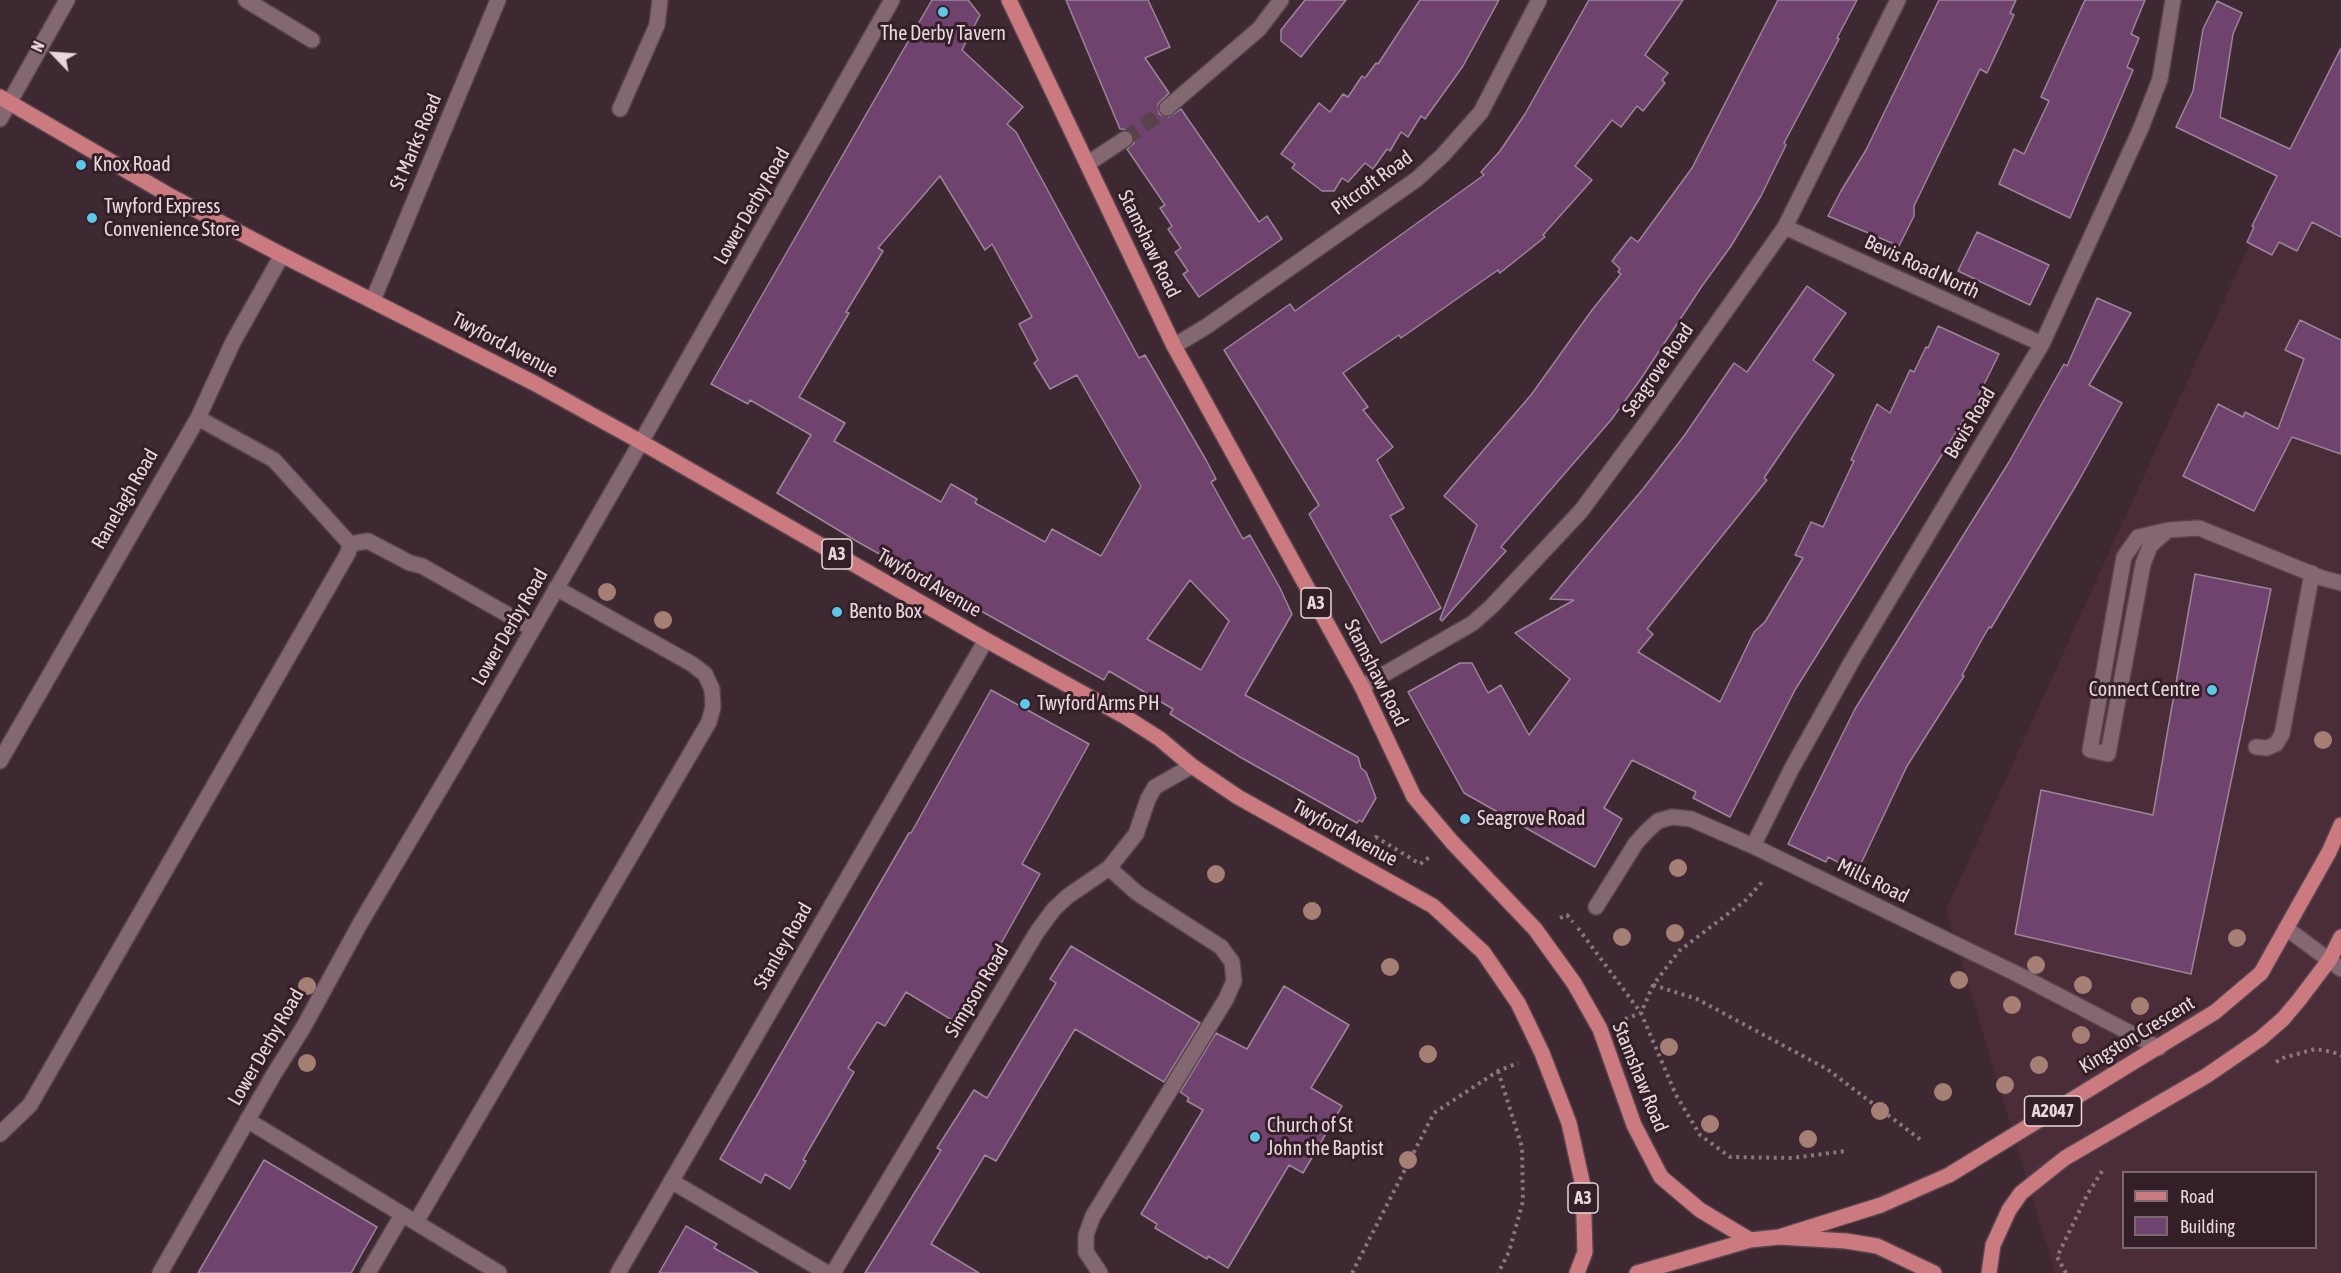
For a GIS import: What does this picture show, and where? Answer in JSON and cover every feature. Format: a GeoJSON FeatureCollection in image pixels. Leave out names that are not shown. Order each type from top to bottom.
{"type":"FeatureCollection","features":[{"type":"Feature","properties":{"kind":"main road","name":"Stamshaw Road"},"geometry":{"type":"LineString","coordinates":[[1009,0],[1174,346],[1362,687],[1414,797],[1452,842],[1535,929],[1574,983],[1600,1029],[1634,1125],[1661,1177],[1700,1210],[1750,1240]]}},
{"type":"Feature","properties":{"kind":"main road","name":"Twyford Avenue"},"geometry":{"type":"LineString","coordinates":[[5,100],[172,197],[534,383],[641,442],[986,640],[1124,716],[1160,739],[1192,766],[1238,797],[1433,906],[1483,952],[1518,1003],[1542,1053],[1569,1123],[1583,1186],[1585,1252],[1577,1273]]}},
{"type":"Feature","properties":{"kind":"main road","name":"Kingston Crescent"},"geometry":{"type":"LineString","coordinates":[[1779,1237],[1881,1205],[1916,1191],[1982,1156],[2216,1012],[2261,973],[2329,852],[2341,825]]}},
{"type":"Feature","properties":{"kind":"main road","name":"A2047"},"geometry":{"type":"LineString","coordinates":[[1989,1273],[1994,1245],[2001,1225],[2021,1193],[2065,1158],[2206,1076],[2260,1039],[2283,1019],[2335,964],[2341,938]]}},
{"type":"Feature","properties":{"kind":"main road"},"geometry":{"type":"LineString","coordinates":[[1637,1273],[1750,1240],[1779,1237],[1846,1241],[1877,1246],[1934,1273]]}},
{"type":"Feature","properties":{"kind":"street"},"geometry":{"type":"LineString","coordinates":[[0,119],[5,100],[67,0]]}},
{"type":"Feature","properties":{"kind":"street"},"geometry":{"type":"LineString","coordinates":[[246,0],[312,40]]}},
{"type":"Feature","properties":{"kind":"street","name":"St Marks Road"},"geometry":{"type":"LineString","coordinates":[[373,300],[498,0]]}},
{"type":"Feature","properties":{"kind":"street"},"geometry":{"type":"LineString","coordinates":[[620,109],[657,25],[660,0]]}},
{"type":"Feature","properties":{"kind":"street","name":"Lower Derby Road"},"geometry":{"type":"LineString","coordinates":[[160,1273],[303,1028],[361,922],[641,442],[892,0]]}},
{"type":"Feature","properties":{"kind":"street"},"geometry":{"type":"LineString","coordinates":[[1167,108],[1259,29],[1281,0]]}},
{"type":"Feature","properties":{"kind":"street","name":"Pitcroft Road"},"geometry":{"type":"LineString","coordinates":[[1174,346],[1217,320],[1417,178],[1443,155],[1481,112],[1539,0]]}},
{"type":"Feature","properties":{"kind":"street","name":"Seagrove Road"},"geometry":{"type":"LineString","coordinates":[[1362,687],[1473,623],[1573,520],[1649,420],[1785,227],[1898,0]]}},
{"type":"Feature","properties":{"kind":"street","name":"Bevis Road"},"geometry":{"type":"LineString","coordinates":[[1753,846],[1792,768],[1847,670],[2042,344],[2142,128],[2160,79],[2173,0]]}},
{"type":"Feature","properties":{"kind":"street"},"geometry":{"type":"LineString","coordinates":[[1087,164],[1125,139]]}},
{"type":"Feature","properties":{"kind":"street","name":"Bevis Road North"},"geometry":{"type":"LineString","coordinates":[[1785,227],[2042,344]]}},
{"type":"Feature","properties":{"kind":"street","name":"Ranelagh Road"},"geometry":{"type":"LineString","coordinates":[[0,762],[198,418],[233,342],[282,255]]}},
{"type":"Feature","properties":{"kind":"street"},"geometry":{"type":"LineString","coordinates":[[198,418],[274,460],[350,544]]}},
{"type":"Feature","properties":{"kind":"street"},"geometry":{"type":"LineString","coordinates":[[2168,530],[2150,546],[2143,564],[2108,754],[2090,750],[2124,557],[2138,537],[2168,530],[2199,528],[2341,583]]}},
{"type":"Feature","properties":{"kind":"street"},"geometry":{"type":"LineString","coordinates":[[350,544],[368,541],[410,563],[422,566],[533,629]]}},
{"type":"Feature","properties":{"kind":"street"},"geometry":{"type":"LineString","coordinates":[[0,1134],[30,1105],[348,553],[350,544]]}},
{"type":"Feature","properties":{"kind":"street"},"geometry":{"type":"LineString","coordinates":[[2256,747],[2267,748],[2276,744],[2282,735],[2312,573]]}},
{"type":"Feature","properties":{"kind":"street"},"geometry":{"type":"LineString","coordinates":[[368,1273],[409,1219],[709,722],[713,707],[712,689],[705,674],[692,663],[556,588]]}},
{"type":"Feature","properties":{"kind":"street","name":"Stanley Road"},"geometry":{"type":"LineString","coordinates":[[618,1273],[986,640]]}},
{"type":"Feature","properties":{"kind":"street","name":"Simpson Road"},"geometry":{"type":"LineString","coordinates":[[833,1273],[1037,932],[1054,909],[1068,896],[1109,868],[1136,834],[1148,799],[1155,788],[1192,766]]}},
{"type":"Feature","properties":{"kind":"street","name":"Mills Road"},"geometry":{"type":"LineString","coordinates":[[1596,907],[1636,843],[1658,821],[1672,817],[1691,819],[1753,846],[2017,974],[2159,1048]]}},
{"type":"Feature","properties":{"kind":"street"},"geometry":{"type":"LineString","coordinates":[[1100,1273],[1086,1252],[1086,1235],[1093,1216],[1226,999],[1234,981],[1232,962],[1221,948],[1137,893],[1109,868]]}},
{"type":"Feature","properties":{"kind":"street"},"geometry":{"type":"LineString","coordinates":[[2286,928],[2335,964]]}},
{"type":"Feature","properties":{"kind":"street"},"geometry":{"type":"LineString","coordinates":[[248,1120],[499,1273]]}},
{"type":"Feature","properties":{"kind":"street"},"geometry":{"type":"LineString","coordinates":[[671,1181],[827,1273]]}},
{"type":"Feature","properties":{"kind":"path"},"geometry":{"type":"LineString","coordinates":[[1600,1029],[1641,1013],[1653,985],[1679,951],[1746,900],[1764,879]]}},
{"type":"Feature","properties":{"kind":"path"},"geometry":{"type":"LineString","coordinates":[[1535,929],[1567,915],[1641,1013],[1676,1095],[1700,1135],[1730,1157],[1792,1158],[1846,1150]]}},
{"type":"Feature","properties":{"kind":"path"},"geometry":{"type":"LineString","coordinates":[[1653,985],[1697,999],[1827,1069],[1921,1140]]}},
{"type":"Feature","properties":{"kind":"path"},"geometry":{"type":"LineString","coordinates":[[2273,1064],[2315,1049],[2341,1056]]}},
{"type":"Feature","properties":{"kind":"path"},"geometry":{"type":"LineString","coordinates":[[1352,1273],[1434,1113],[1498,1071],[1542,1053]]}},
{"type":"Feature","properties":{"kind":"path"},"geometry":{"type":"LineString","coordinates":[[1498,1071],[1522,1147],[1523,1201],[1509,1252],[1498,1273]]}},
{"type":"Feature","properties":{"kind":"path"},"geometry":{"type":"LineString","coordinates":[[2066,1273],[2057,1257],[2103,1169],[2113,1163]]}},
{"type":"Feature","properties":{"kind":"shaded area"},"geometry":{"type":"Polygon","coordinates":[[[2341,44],[2341,1273],[2055,1273],[1946,910],[2341,44]]]}},
{"type":"Feature","properties":{"kind":"building"},"geometry":{"type":"Polygon","coordinates":[[[932,0],[968,0],[980,15],[962,50],[1023,107],[1007,124],[1016,132],[1139,358],[1145,355],[1206,460],[1216,479],[1211,482],[1243,539],[1250,535],[1292,614],[1245,695],[1358,757],[1376,798],[1362,822],[1359,820],[1357,823],[1240,757],[1170,714],[1173,709],[1109,671],[1104,680],[858,542],[777,493],[811,435],[750,400],[748,404],[711,384],[932,0]],[[940,176],[878,248],[883,251],[799,397],[845,423],[834,441],[941,502],[951,484],[977,499],[975,503],[1045,542],[1052,529],[1101,556],[1141,486],[1077,375],[1050,389],[1034,363],[1038,360],[1019,324],[1032,317],[992,244],[985,250],[940,176]],[[1190,580],[1147,639],[1201,670],[1229,621],[1190,580]]]}},
{"type":"Feature","properties":{"kind":"building"},"geometry":{"type":"Polygon","coordinates":[[[1066,0],[1148,0],[1170,47],[1145,58],[1169,93],[1158,104],[1159,114],[1169,117],[1181,109],[1259,222],[1267,216],[1282,239],[1199,297],[1183,274],[1188,271],[1175,252],[1181,248],[1168,229],[1172,226],[1160,208],[1165,205],[1127,149],[1134,143],[1133,134],[1129,130],[1120,129],[1066,0]]]}},
{"type":"Feature","properties":{"kind":"building"},"geometry":{"type":"Polygon","coordinates":[[[1305,0],[1346,0],[1301,57],[1281,41],[1281,30],[1305,0]]]}},
{"type":"Feature","properties":{"kind":"building"},"geometry":{"type":"Polygon","coordinates":[[[1420,0],[1499,0],[1463,66],[1425,119],[1421,116],[1408,137],[1401,132],[1390,151],[1387,149],[1373,169],[1365,163],[1348,182],[1342,178],[1334,191],[1322,191],[1292,168],[1295,164],[1281,154],[1319,103],[1330,112],[1343,94],[1348,97],[1362,76],[1365,78],[1376,63],[1378,64],[1420,0]]]}},
{"type":"Feature","properties":{"kind":"building"},"geometry":{"type":"Polygon","coordinates":[[[1589,0],[1683,0],[1645,55],[1668,73],[1662,80],[1665,83],[1643,111],[1637,106],[1621,127],[1612,120],[1575,166],[1592,180],[1543,235],[1545,237],[1500,273],[1498,270],[1401,338],[1399,335],[1343,373],[1368,407],[1363,410],[1393,447],[1377,460],[1404,508],[1390,516],[1441,608],[1381,643],[1309,514],[1319,505],[1224,350],[1290,304],[1295,311],[1484,175],[1481,172],[1500,151],[1525,114],[1589,0]]]}},
{"type":"Feature","properties":{"kind":"building"},"geometry":{"type":"Polygon","coordinates":[[[1778,0],[1857,0],[1784,143],[1786,145],[1761,196],[1731,246],[1611,420],[1501,547],[1506,551],[1442,621],[1440,619],[1477,525],[1444,496],[1531,395],[1621,274],[1618,272],[1620,269],[1612,261],[1631,237],[1638,242],[1692,168],[1778,0]]]}},
{"type":"Feature","properties":{"kind":"building"},"geometry":{"type":"Polygon","coordinates":[[[1939,0],[2016,0],[2010,13],[2014,15],[1987,73],[1980,69],[1914,206],[1914,216],[1899,246],[1828,216],[1866,150],[1939,0]]]}},
{"type":"Feature","properties":{"kind":"building"},"geometry":{"type":"Polygon","coordinates":[[[2085,0],[2145,0],[2131,34],[2139,38],[2127,67],[2133,70],[2070,218],[1999,184],[2014,149],[2024,154],[2049,101],[2041,97],[2085,0]]]}},
{"type":"Feature","properties":{"kind":"building"},"geometry":{"type":"Polygon","coordinates":[[[2217,1],[2242,13],[2233,34],[2220,117],[2290,149],[2341,48],[2341,237],[2312,222],[2297,251],[2279,242],[2272,255],[2247,242],[2254,227],[2252,226],[2277,176],[2176,127],[2193,91],[2203,29],[2217,1]]]}},
{"type":"Feature","properties":{"kind":"building"},"geometry":{"type":"Polygon","coordinates":[[[1977,232],[2049,265],[2030,305],[1958,271],[1977,232]]]}},
{"type":"Feature","properties":{"kind":"building"},"geometry":{"type":"Polygon","coordinates":[[[1807,286],[1846,313],[1813,360],[1834,375],[1764,478],[1767,480],[1647,629],[1653,634],[1638,652],[1720,702],[1754,632],[1765,622],[1803,558],[1795,555],[1811,522],[1823,527],[1854,461],[1851,460],[1877,404],[1890,413],[1910,370],[1914,372],[1938,326],[1999,354],[1968,417],[1966,416],[1795,690],[1730,817],[1693,798],[1696,792],[1632,760],[1604,808],[1622,819],[1595,867],[1464,793],[1408,692],[1460,663],[1472,663],[1488,693],[1501,685],[1529,735],[1570,679],[1515,633],[1574,600],[1550,599],[1643,489],[1684,436],[1734,363],[1747,372],[1807,286]]]}},
{"type":"Feature","properties":{"kind":"building"},"geometry":{"type":"Polygon","coordinates":[[[2097,298],[2131,313],[2089,385],[2122,403],[2078,482],[1991,628],[1989,627],[1962,675],[1964,676],[1907,766],[1857,872],[1828,857],[1826,862],[1788,844],[1855,709],[2009,462],[2064,364],[2067,366],[2097,298]]]}},
{"type":"Feature","properties":{"kind":"building"},"geometry":{"type":"Polygon","coordinates":[[[2300,320],[2341,340],[2341,454],[2292,437],[2254,511],[2183,476],[2218,404],[2243,417],[2245,412],[2278,429],[2304,359],[2285,350],[2300,320]]]}},
{"type":"Feature","properties":{"kind":"building","name":"Connect Centre"},"geometry":{"type":"Polygon","coordinates":[[[2195,574],[2271,589],[2191,974],[2015,934],[2041,790],[2153,815],[2195,574]]]}},
{"type":"Feature","properties":{"kind":"building"},"geometry":{"type":"Polygon","coordinates":[[[991,690],[1089,744],[1022,864],[1040,874],[1003,940],[952,1020],[906,992],[885,1026],[877,1022],[848,1068],[854,1072],[803,1160],[806,1161],[790,1189],[765,1174],[761,1183],[720,1159],[911,833],[991,690]]]}},
{"type":"Feature","properties":{"kind":"building"},"geometry":{"type":"Polygon","coordinates":[[[1071,946],[1200,1023],[1164,1082],[1075,1029],[996,1161],[985,1155],[931,1244],[979,1273],[865,1273],[941,1150],[937,1148],[974,1090],[987,1098],[1056,983],[1050,979],[1071,946]]]}},
{"type":"Feature","properties":{"kind":"building","name":"Church of St John the Baptist"},"geometry":{"type":"Polygon","coordinates":[[[1284,986],[1349,1025],[1311,1088],[1342,1106],[1303,1173],[1289,1165],[1228,1268],[1208,1256],[1207,1259],[1155,1228],[1157,1224],[1141,1214],[1203,1110],[1187,1101],[1189,1098],[1180,1092],[1216,1033],[1247,1049],[1284,986]]]}},
{"type":"Feature","properties":{"kind":"building"},"geometry":{"type":"Polygon","coordinates":[[[264,1160],[377,1227],[351,1273],[198,1273],[264,1160]]]}},
{"type":"Feature","properties":{"kind":"building"},"geometry":{"type":"Polygon","coordinates":[[[686,1226],[717,1244],[714,1248],[758,1273],[659,1273],[686,1226]]]}},
{"type":"Feature","properties":{"kind":"tunnel"},"geometry":{"type":"LineString","coordinates":[[1125,139],[1167,108]]}},
{"type":"Feature","properties":{"kind":"place","name":"The Derby Tavern"},"geometry":{"type":"Point","coordinates":[943,12]}},
{"type":"Feature","properties":{"kind":"place","name":"Knox Road"},"geometry":{"type":"Point","coordinates":[81,165]}},
{"type":"Feature","properties":{"kind":"place","name":"Twyford Express Convenience Store"},"geometry":{"type":"Point","coordinates":[92,218]}},
{"type":"Feature","properties":{"kind":"place","name":"Bento Box"},"geometry":{"type":"Point","coordinates":[837,612]}},
{"type":"Feature","properties":{"kind":"place","name":"Connect Centre"},"geometry":{"type":"Point","coordinates":[2212,690]}},
{"type":"Feature","properties":{"kind":"place","name":"Twyford Arms PH"},"geometry":{"type":"Point","coordinates":[1025,704]}},
{"type":"Feature","properties":{"kind":"place","name":"Seagrove Road"},"geometry":{"type":"Point","coordinates":[1465,819]}},
{"type":"Feature","properties":{"kind":"place","name":"Church of St John the Baptist"},"geometry":{"type":"Point","coordinates":[1255,1137]}}]}
